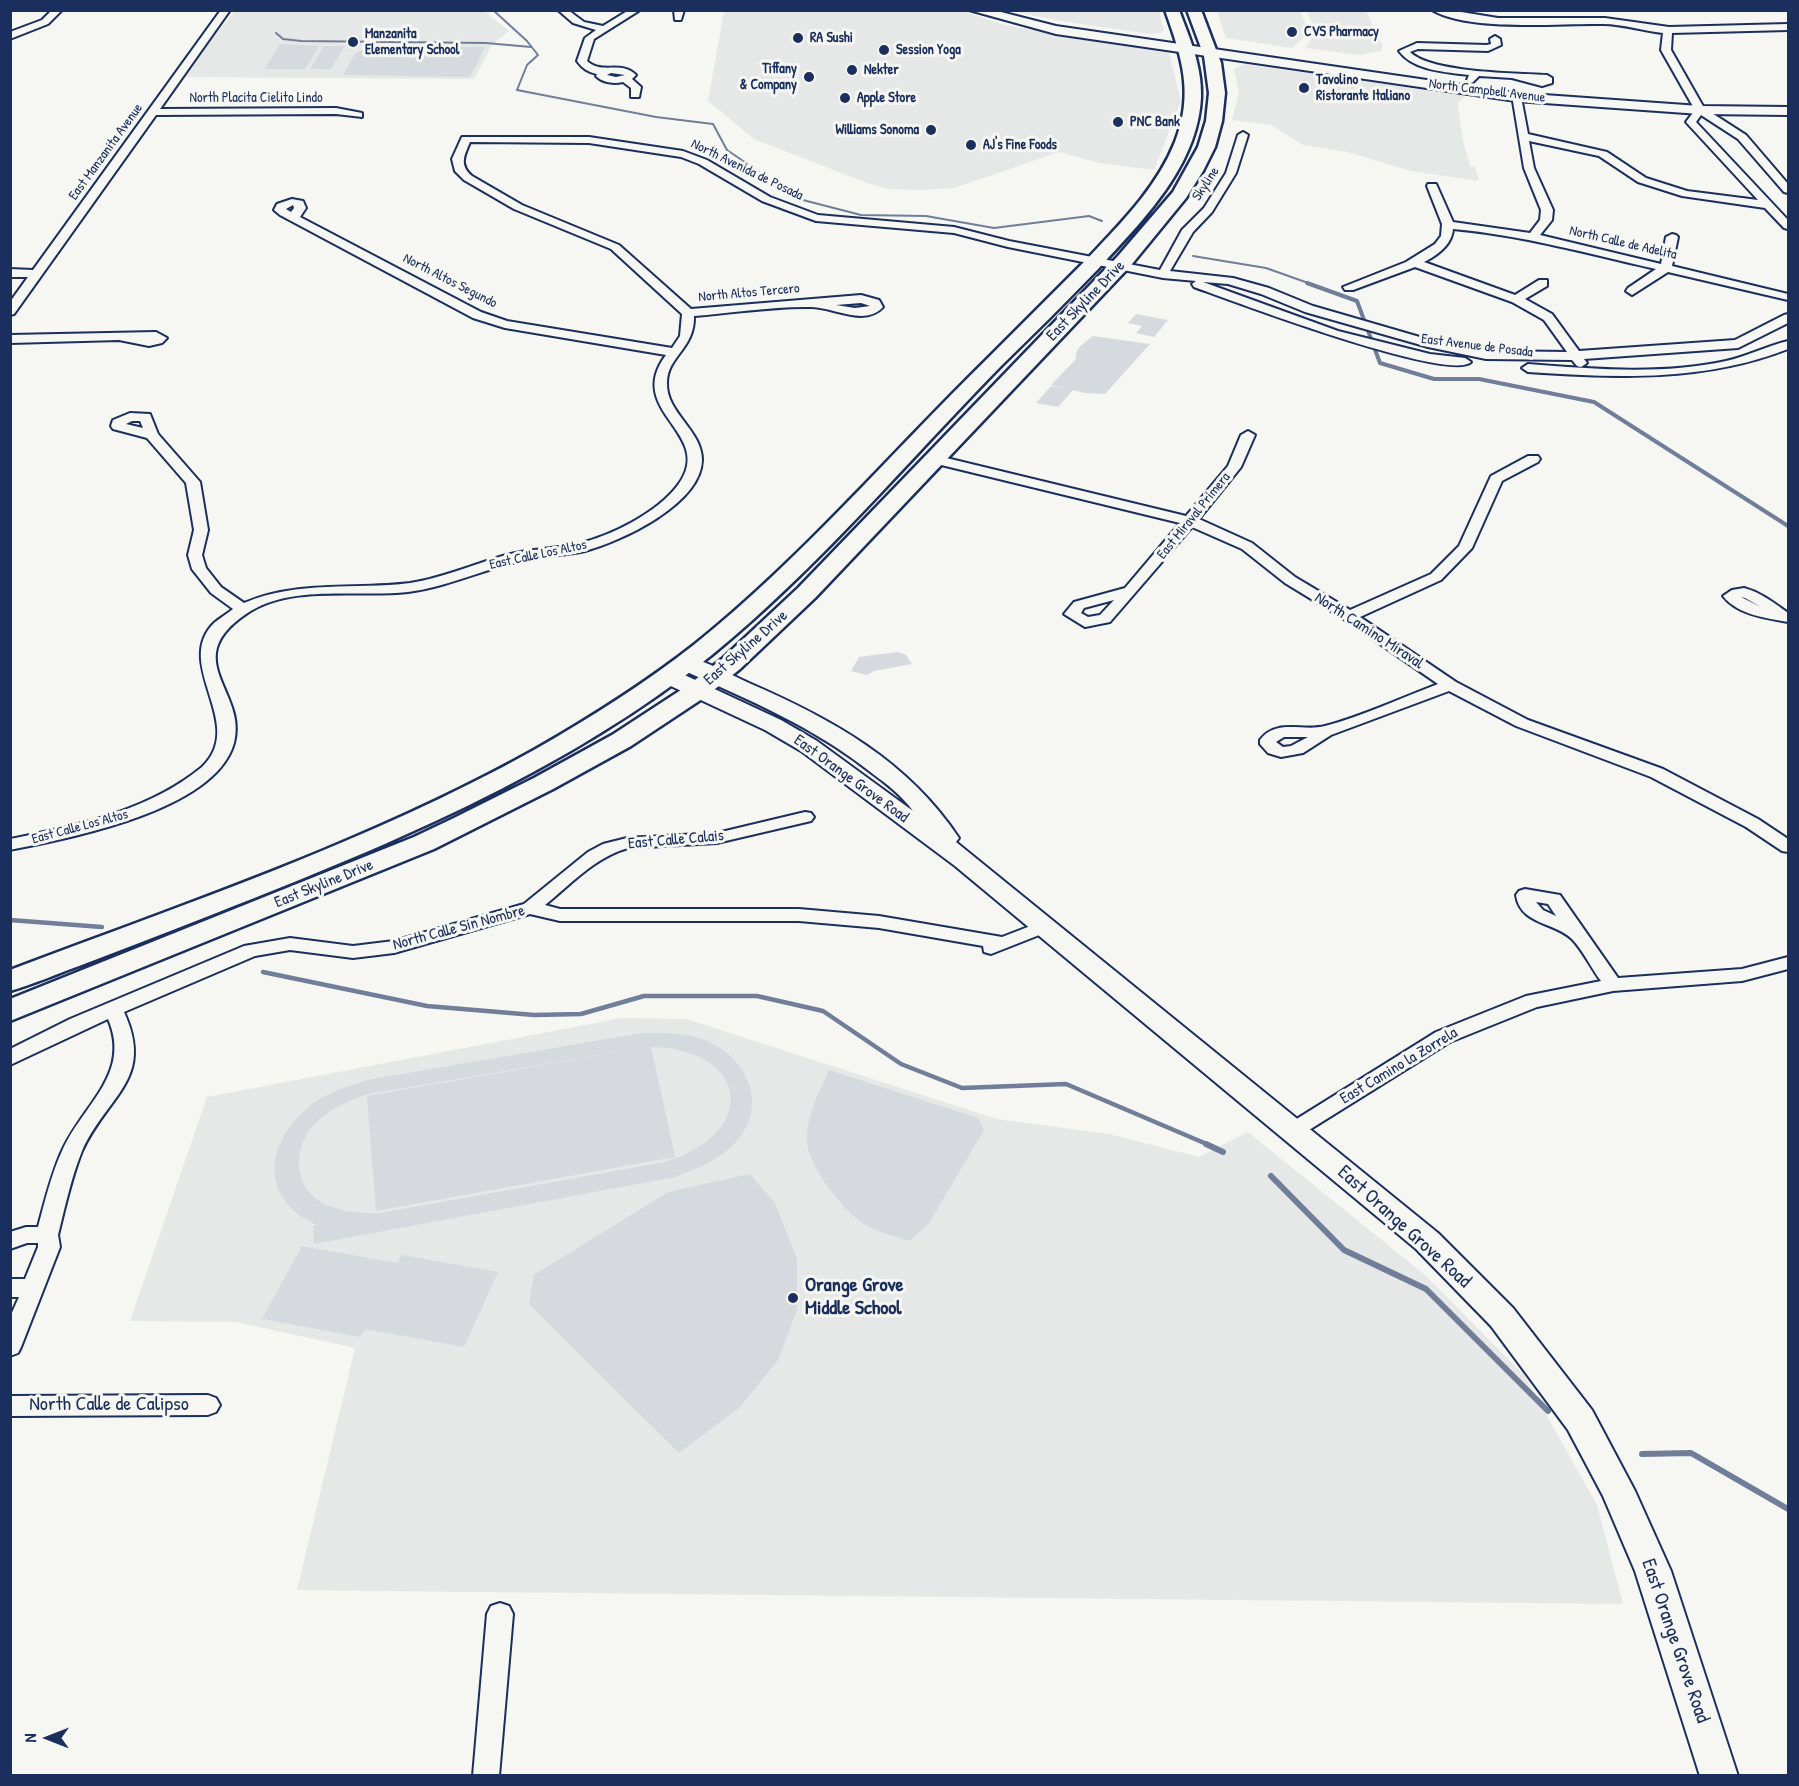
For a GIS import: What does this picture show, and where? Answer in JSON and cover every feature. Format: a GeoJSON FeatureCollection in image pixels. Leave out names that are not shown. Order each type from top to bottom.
{"type":"FeatureCollection","features":[{"type":"Feature","properties":{"kind":"main road","name":"North Campbell Avenue"},"geometry":{"type":"LineString","coordinates":[[975,10],[1009,21],[1056,30],[1184,45]]}},
{"type":"Feature","properties":{"kind":"main road","name":"North Campbell Avenue"},"geometry":{"type":"LineString","coordinates":[[1004,10],[1060,23],[1184,45],[1516,97],[1700,110],[1788,111]]}},
{"type":"Feature","properties":{"kind":"main road","name":"East Skyline Drive"},"geometry":{"type":"LineString","coordinates":[[10,981],[330,856],[487,786],[614,714],[677,670],[741,619],[795,567],[1154,196],[1181,150],[1192,110],[1193,81],[1172,10]]}},
{"type":"Feature","properties":{"kind":"main road","name":"East Skyline Drive"},"geometry":{"type":"LineString","coordinates":[[10,1011],[424,843],[559,776],[650,722],[707,682],[771,629],[1119,266],[1174,205],[1187,186],[1200,164],[1209,140],[1217,100],[1208,49],[1194,10]]}},
{"type":"Feature","properties":{"kind":"main road","name":"North Campbell Avenue"},"geometry":{"type":"LineString","coordinates":[[1208,49],[1475,76],[1607,94],[1788,97]]}},
{"type":"Feature","properties":{"kind":"main road"},"geometry":{"type":"LineString","coordinates":[[1144,238],[1153,220],[1183,175],[1181,168],[1174,163]]}},
{"type":"Feature","properties":{"kind":"main road"},"geometry":{"type":"LineString","coordinates":[[978,413],[965,408],[964,404],[1005,360],[1014,341]]}},
{"type":"Feature","properties":{"kind":"main road","name":"East Orange Grove Road"},"geometry":{"type":"LineString","coordinates":[[677,670],[707,682],[816,750],[964,860],[1427,1241],[1502,1317],[1580,1420],[1618,1491],[1653,1571],[1719,1776]]}},
{"type":"Feature","properties":{"kind":"street"},"geometry":{"type":"LineString","coordinates":[[10,36],[45,22],[58,10]]}},
{"type":"Feature","properties":{"kind":"street","name":"East Manzanita Avenue"},"geometry":{"type":"LineString","coordinates":[[10,311],[226,10]]}},
{"type":"Feature","properties":{"kind":"street"},"geometry":{"type":"LineString","coordinates":[[562,10],[573,21],[582,25],[604,28]]}},
{"type":"Feature","properties":{"kind":"street"},"geometry":{"type":"LineString","coordinates":[[634,95],[636,87],[625,79],[606,80],[601,76],[603,73],[590,69],[582,61],[590,38],[636,10]]}},
{"type":"Feature","properties":{"kind":"street"},"geometry":{"type":"LineString","coordinates":[[1430,10],[1458,18]]}},
{"type":"Feature","properties":{"kind":"street"},"geometry":{"type":"LineString","coordinates":[[1436,10],[1466,23],[1608,21],[1668,30],[1746,26],[1788,27]]}},
{"type":"Feature","properties":{"kind":"street"},"geometry":{"type":"LineString","coordinates":[[1547,10],[1553,22]]}},
{"type":"Feature","properties":{"kind":"street"},"geometry":{"type":"LineString","coordinates":[[1668,30],[1666,50],[1700,110],[1742,137],[1786,188]]}},
{"type":"Feature","properties":{"kind":"street"},"geometry":{"type":"LineString","coordinates":[[1495,39],[1496,45],[1488,48],[1417,46],[1404,51],[1408,58],[1419,63],[1475,76],[1514,76]]}},
{"type":"Feature","properties":{"kind":"street"},"geometry":{"type":"LineString","coordinates":[[1516,97],[1529,168],[1547,210],[1546,220],[1533,237]]}},
{"type":"Feature","properties":{"kind":"street"},"geometry":{"type":"LineString","coordinates":[[1700,110],[1691,122],[1788,226]]}},
{"type":"Feature","properties":{"kind":"street","name":"North Placita Cielito Lindo"},"geometry":{"type":"LineString","coordinates":[[153,112],[336,111],[358,115]]}},
{"type":"Feature","properties":{"kind":"street","name":"Skyline"},"geometry":{"type":"LineString","coordinates":[[1167,275],[1188,230],[1208,210],[1231,173],[1244,135]]}},
{"type":"Feature","properties":{"kind":"street"},"geometry":{"type":"LineString","coordinates":[[1523,136],[1603,154],[1642,180],[1686,194],[1768,206]]}},
{"type":"Feature","properties":{"kind":"street","name":"North Avenida de Posada"},"geometry":{"type":"LineString","coordinates":[[688,313],[615,247],[518,207],[468,178],[460,171],[457,159],[465,139],[590,140],[683,154],[704,162],[766,199],[816,218],[954,230],[1008,244],[1119,266]]}},
{"type":"Feature","properties":{"kind":"street"},"geometry":{"type":"LineString","coordinates":[[1349,287],[1416,263],[1434,252],[1447,238],[1449,225],[1432,186]]}},
{"type":"Feature","properties":{"kind":"street"},"geometry":{"type":"LineString","coordinates":[[1750,187],[1786,188]]}},
{"type":"Feature","properties":{"kind":"street","name":"North Altos Segundo"},"geometry":{"type":"LineString","coordinates":[[294,217],[477,315],[505,324],[674,352]]}},
{"type":"Feature","properties":{"kind":"street","name":"North Calle de Adelita"},"geometry":{"type":"LineString","coordinates":[[1449,225],[1533,237],[1788,297]]}},
{"type":"Feature","properties":{"kind":"street"},"geometry":{"type":"LineString","coordinates":[[1632,291],[1666,268],[1672,237]]}},
{"type":"Feature","properties":{"kind":"street"},"geometry":{"type":"LineString","coordinates":[[1416,263],[1516,299],[1548,318],[1586,372]]}},
{"type":"Feature","properties":{"kind":"street","name":"East Avenue de Posada"},"geometry":{"type":"LineString","coordinates":[[1119,266],[1167,275],[1213,278],[1248,285],[1309,309],[1462,351],[1508,357],[1576,356],[1738,344],[1788,318]]}},
{"type":"Feature","properties":{"kind":"street"},"geometry":{"type":"LineString","coordinates":[[10,273],[36,274]]}},
{"type":"Feature","properties":{"kind":"street","name":"East Avenue de Posada"},"geometry":{"type":"LineString","coordinates":[[1167,275],[1334,334],[1430,358],[1586,372],[1655,373],[1716,366],[1760,357],[1788,345]]}},
{"type":"Feature","properties":{"kind":"street"},"geometry":{"type":"LineString","coordinates":[[1516,299],[1543,283]]}},
{"type":"Feature","properties":{"kind":"street","name":"North Altos Tercero"},"geometry":{"type":"LineString","coordinates":[[688,313],[812,303]]}},
{"type":"Feature","properties":{"kind":"street"},"geometry":{"type":"LineString","coordinates":[[1288,317],[1309,309]]}},
{"type":"Feature","properties":{"kind":"street","name":"East Calle Los Altos"},"geometry":{"type":"LineString","coordinates":[[10,845],[117,820],[157,803],[195,781],[215,764],[226,743],[228,721],[207,659],[210,638],[221,625],[243,609],[273,598],[303,592],[333,588],[412,586],[528,554],[581,547],[610,538],[659,511],[684,486],[692,472],[695,459],[686,431],[664,401],[660,385],[662,369],[686,340],[689,326],[688,313]]}},
{"type":"Feature","properties":{"kind":"street"},"geometry":{"type":"LineString","coordinates":[[10,339],[124,338]]}},
{"type":"Feature","properties":{"kind":"street"},"geometry":{"type":"LineString","coordinates":[[1738,344],[1760,357]]}},
{"type":"Feature","properties":{"kind":"street"},"geometry":{"type":"LineString","coordinates":[[1639,352],[1655,373]]}},
{"type":"Feature","properties":{"kind":"street"},"geometry":{"type":"LineString","coordinates":[[152,435],[193,482],[201,530],[195,555],[199,569],[216,590],[243,609]]}},
{"type":"Feature","properties":{"kind":"street","name":"East Miraval Primera"},"geometry":{"type":"LineString","coordinates":[[1131,591],[1234,467],[1248,435]]}},
{"type":"Feature","properties":{"kind":"street","name":"North Camino Miraval"},"geometry":{"type":"LineString","coordinates":[[934,459],[1191,521],[1247,546],[1290,580],[1349,616],[1450,685],[1522,723],[1657,772],[1752,823],[1788,847]]}},
{"type":"Feature","properties":{"kind":"street"},"geometry":{"type":"LineString","coordinates":[[1349,616],[1436,577],[1465,548],[1496,479],[1533,459]]}},
{"type":"Feature","properties":{"kind":"street"},"geometry":{"type":"LineString","coordinates":[[1325,732],[1450,685]]}},
{"type":"Feature","properties":{"kind":"street","name":"East Calle Calais"},"geometry":{"type":"LineString","coordinates":[[530,908],[594,856],[609,848],[638,842],[717,838],[805,817]]}},
{"type":"Feature","properties":{"kind":"street","name":"North Calle Sin Nombre"},"geometry":{"type":"LineString","coordinates":[[10,1058],[77,1024],[220,961],[261,947],[290,944],[353,952],[394,947],[530,908],[560,915],[799,915],[879,922],[930,932],[961,948],[969,949],[993,948],[1046,926]]}},
{"type":"Feature","properties":{"kind":"street"},"geometry":{"type":"LineString","coordinates":[[1576,933],[1613,985]]}},
{"type":"Feature","properties":{"kind":"street","name":"East Camino la Zorrela"},"geometry":{"type":"LineString","coordinates":[[1294,1130],[1443,1037],[1533,1001],[1613,985],[1742,975],[1788,963]]}},
{"type":"Feature","properties":{"kind":"street"},"geometry":{"type":"LineString","coordinates":[[10,1347],[49,1247],[47,1235],[72,1152],[86,1122],[120,1077],[126,1059],[127,1042],[121,1022],[113,1009]]}},
{"type":"Feature","properties":{"kind":"street"},"geometry":{"type":"LineString","coordinates":[[10,1241],[26,1235],[47,1235]]}},
{"type":"Feature","properties":{"kind":"street"},"geometry":{"type":"LineString","coordinates":[[10,1288],[33,1288]]}},
{"type":"Feature","properties":{"kind":"street","name":"North Calle de Calipso"},"geometry":{"type":"LineString","coordinates":[[10,1406],[208,1405]]}},
{"type":"Feature","properties":{"kind":"street"},"geometry":{"type":"LineString","coordinates":[[486,1776],[500,1614]]}},
{"type":"Feature","properties":{"kind":"shaded area"},"geometry":{"type":"Polygon","coordinates":[[[958,10],[1005,25],[1169,53],[1181,101],[1154,170],[1099,163],[1059,152],[954,188],[888,189],[754,139],[708,101],[724,11],[958,10]]]}},
{"type":"Feature","properties":{"kind":"shaded area","name":"Manzanita Elementary School"},"geometry":{"type":"Polygon","coordinates":[[[235,11],[484,11],[509,31],[492,45],[474,79],[186,77],[235,11]]]}},
{"type":"Feature","properties":{"kind":"shaded area"},"geometry":{"type":"Polygon","coordinates":[[[1012,11],[1159,11],[1164,30],[1161,33],[1149,34],[1012,11]]]}},
{"type":"Feature","properties":{"kind":"shaded area"},"geometry":{"type":"Polygon","coordinates":[[[1217,11],[1300,11],[1309,33],[1292,48],[1226,38],[1217,11]]]}},
{"type":"Feature","properties":{"kind":"shaded area"},"geometry":{"type":"Polygon","coordinates":[[[1307,11],[1366,11],[1383,46],[1381,51],[1359,55],[1306,48],[1315,33],[1307,11]]]}},
{"type":"Feature","properties":{"kind":"shaded area"},"geometry":{"type":"Polygon","coordinates":[[[280,44],[319,46],[305,69],[265,69],[280,44]]]}},
{"type":"Feature","properties":{"kind":"shaded area"},"geometry":{"type":"Polygon","coordinates":[[[324,46],[345,46],[331,69],[310,69],[324,46]]]}},
{"type":"Feature","properties":{"kind":"shaded area"},"geometry":{"type":"Polygon","coordinates":[[[369,46],[485,47],[470,77],[343,75],[355,54],[369,46]]]}},
{"type":"Feature","properties":{"kind":"shaded area"},"geometry":{"type":"Polygon","coordinates":[[[1245,64],[1465,96],[1458,104],[1463,141],[1470,166],[1475,166],[1479,181],[1411,171],[1347,152],[1303,145],[1271,125],[1232,120],[1239,93],[1234,69],[1245,64]]]}},
{"type":"Feature","properties":{"kind":"shaded area"},"geometry":{"type":"Polygon","coordinates":[[[1136,314],[1168,320],[1154,337],[1136,333],[1142,326],[1128,323],[1136,314]]]}},
{"type":"Feature","properties":{"kind":"shaded area"},"geometry":{"type":"Polygon","coordinates":[[[1093,336],[1150,344],[1105,394],[1085,393],[1051,385],[1076,359],[1078,349],[1093,336]]]}},
{"type":"Feature","properties":{"kind":"shaded area"},"geometry":{"type":"Polygon","coordinates":[[[1051,386],[1073,390],[1058,407],[1036,403],[1051,386]]]}},
{"type":"Feature","properties":{"kind":"shaded area"},"geometry":{"type":"Polygon","coordinates":[[[898,652],[906,655],[912,664],[874,671],[867,675],[851,671],[859,657],[898,652]]]}},
{"type":"Feature","properties":{"kind":"shaded area","name":"Orange Grove Middle School"},"geometry":{"type":"Polygon","coordinates":[[[622,1018],[686,1019],[997,1119],[1109,1134],[1199,1157],[1248,1132],[1425,1275],[1524,1375],[1597,1505],[1623,1604],[297,1590],[355,1348],[236,1322],[130,1321],[207,1097],[622,1018]]]}},
{"type":"Feature","properties":{"kind":"shaded area"},"geometry":{"type":"Polygon","coordinates":[[[642,1033],[674,1033],[705,1040],[734,1060],[744,1073],[750,1087],[752,1102],[750,1118],[743,1133],[731,1147],[712,1161],[675,1177],[314,1244],[313,1226],[317,1225],[299,1214],[286,1202],[278,1187],[275,1172],[276,1156],[291,1125],[312,1104],[367,1080],[642,1033]],[[646,1047],[368,1094],[333,1110],[312,1127],[304,1139],[299,1165],[301,1178],[307,1189],[317,1199],[336,1208],[360,1213],[380,1213],[665,1162],[696,1149],[717,1132],[728,1113],[730,1094],[724,1077],[708,1062],[684,1051],[651,1047],[675,1157],[376,1211],[367,1096],[646,1047]]]}},
{"type":"Feature","properties":{"kind":"shaded area"},"geometry":{"type":"Polygon","coordinates":[[[829,1070],[978,1118],[984,1130],[929,1223],[909,1241],[869,1227],[860,1221],[830,1190],[814,1165],[809,1153],[807,1133],[814,1105],[829,1070]]]}},
{"type":"Feature","properties":{"kind":"shaded area"},"geometry":{"type":"Polygon","coordinates":[[[750,1174],[775,1203],[797,1259],[797,1310],[778,1360],[740,1407],[679,1453],[529,1304],[534,1275],[668,1192],[750,1174]]]}},
{"type":"Feature","properties":{"kind":"shaded area"},"geometry":{"type":"Polygon","coordinates":[[[302,1246],[397,1263],[402,1255],[498,1272],[464,1347],[365,1329],[360,1337],[262,1319],[302,1246]]]}},
{"type":"Feature","properties":{"kind":"waterway"},"geometry":{"type":"LineString","coordinates":[[493,10],[527,41],[538,55],[527,65],[517,90],[656,117],[713,124],[727,150],[799,199],[861,215],[926,216],[994,228],[1089,216],[1102,221]]}},
{"type":"Feature","properties":{"kind":"waterway"},"geometry":{"type":"LineString","coordinates":[[276,33],[283,39],[301,41],[486,43],[531,47]]}},
{"type":"Feature","properties":{"kind":"waterway"},"geometry":{"type":"LineString","coordinates":[[1193,256],[1266,268],[1311,284]]}},
{"type":"Feature","properties":{"kind":"waterway"},"geometry":{"type":"LineString","coordinates":[[1307,283],[1357,301],[1380,363],[1434,379],[1479,379],[1594,402],[1788,526]]}},
{"type":"Feature","properties":{"kind":"waterway"},"geometry":{"type":"LineString","coordinates":[[10,920],[102,927]]}},
{"type":"Feature","properties":{"kind":"waterway"},"geometry":{"type":"LineString","coordinates":[[263,972],[427,1006],[534,1015],[581,1014],[644,996],[757,996],[823,1011],[901,1064],[962,1088],[1066,1084],[1209,1145]]}},
{"type":"Feature","properties":{"kind":"waterway"},"geometry":{"type":"LineString","coordinates":[[1206,1144],[1223,1152]]}},
{"type":"Feature","properties":{"kind":"waterway"},"geometry":{"type":"LineString","coordinates":[[1271,1176],[1344,1250],[1426,1289],[1548,1411]]}},
{"type":"Feature","properties":{"kind":"waterway"},"geometry":{"type":"LineString","coordinates":[[1642,1454],[1691,1453],[1788,1509]]}},
{"type":"Feature","properties":{"kind":"place","name":"CVS Pharmacy"},"geometry":{"type":"Point","coordinates":[1292,32]}},
{"type":"Feature","properties":{"kind":"place","name":"RA Sushi"},"geometry":{"type":"Point","coordinates":[798,38]}},
{"type":"Feature","properties":{"kind":"place","name":"Manzanita Elementary School"},"geometry":{"type":"Point","coordinates":[353,42]}},
{"type":"Feature","properties":{"kind":"place","name":"Session Yoga"},"geometry":{"type":"Point","coordinates":[884,50]}},
{"type":"Feature","properties":{"kind":"place","name":"Nekter"},"geometry":{"type":"Point","coordinates":[852,70]}},
{"type":"Feature","properties":{"kind":"place","name":"Tiffany & Company"},"geometry":{"type":"Point","coordinates":[809,77]}},
{"type":"Feature","properties":{"kind":"place","name":"Tavolino Ristorante Italiano"},"geometry":{"type":"Point","coordinates":[1304,88]}},
{"type":"Feature","properties":{"kind":"place","name":"Apple Store"},"geometry":{"type":"Point","coordinates":[845,98]}},
{"type":"Feature","properties":{"kind":"place","name":"PNC Bank"},"geometry":{"type":"Point","coordinates":[1118,122]}},
{"type":"Feature","properties":{"kind":"place","name":"Williams Sonoma"},"geometry":{"type":"Point","coordinates":[931,130]}},
{"type":"Feature","properties":{"kind":"place","name":"AJ's Fine Foods"},"geometry":{"type":"Point","coordinates":[971,145]}},
{"type":"Feature","properties":{"kind":"place","name":"Orange Grove Middle School"},"geometry":{"type":"Point","coordinates":[793,1298]}}]}
